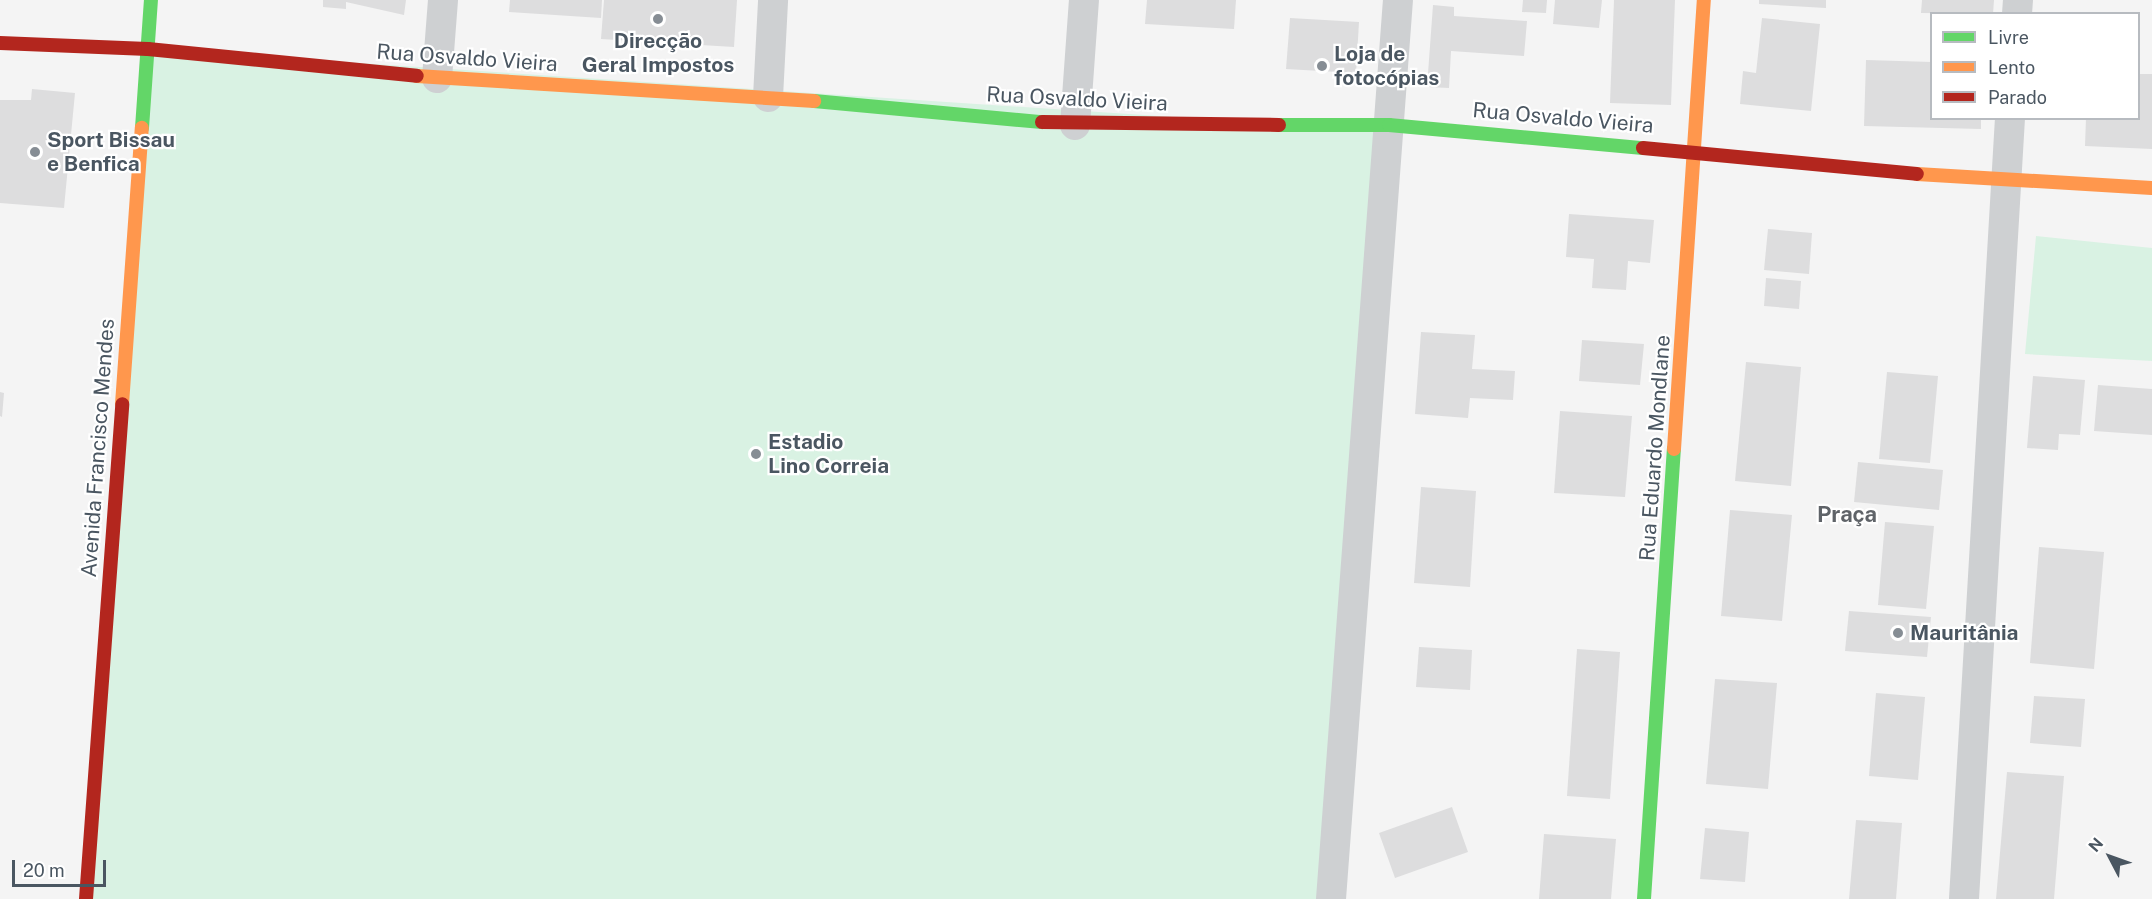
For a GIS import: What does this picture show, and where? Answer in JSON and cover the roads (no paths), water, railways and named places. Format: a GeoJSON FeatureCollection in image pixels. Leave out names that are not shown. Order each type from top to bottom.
{"type":"FeatureCollection","features":[{"type":"Feature","properties":{"kind":"street","name":"Avenida Francisco Mendes"},"geometry":{"type":"LineString","coordinates":[[86,899],[151,0]]}},
{"type":"Feature","properties":{"kind":"street"},"geometry":{"type":"LineString","coordinates":[[437,78],[443,0]]}},
{"type":"Feature","properties":{"kind":"street"},"geometry":{"type":"LineString","coordinates":[[768,97],[774,0]]}},
{"type":"Feature","properties":{"kind":"street"},"geometry":{"type":"LineString","coordinates":[[1076,124],[1084,0]]}},
{"type":"Feature","properties":{"kind":"street"},"geometry":{"type":"LineString","coordinates":[[1331,899],[1398,0]]}},
{"type":"Feature","properties":{"kind":"street","name":"Rua Eduardo Mondlane"},"geometry":{"type":"LineString","coordinates":[[1644,899],[1697,150],[1704,0]]}},
{"type":"Feature","properties":{"kind":"street","name":"Rua Osvaldo Vieira"},"geometry":{"type":"LineString","coordinates":[[0,43],[148,49],[437,78],[768,97],[1076,124],[1389,125],[1697,150],[2006,182],[2152,188]]}},
{"type":"Feature","properties":{"kind":"street"},"geometry":{"type":"LineString","coordinates":[[1964,899],[2010,120]]}},
{"type":"Feature","properties":{"kind":"place","name":"Direcção Geral Impostos"},"geometry":{"type":"Point","coordinates":[658,19]}},
{"type":"Feature","properties":{"kind":"place","name":"Loja de fotocópias"},"geometry":{"type":"Point","coordinates":[1322,66]}},
{"type":"Feature","properties":{"kind":"place","name":"Sport Bissau e Benfica"},"geometry":{"type":"Point","coordinates":[35,152]}},
{"type":"Feature","properties":{"kind":"place","name":"Estadio Lino Correia"},"geometry":{"type":"Point","coordinates":[756,454]}},
{"type":"Feature","properties":{"kind":"place","name":"Mauritânia"},"geometry":{"type":"Point","coordinates":[1898,633]}},
{"type":"Feature","properties":{"kind":"district","name":"Praça"},"geometry":{"type":"Point","coordinates":[1847,515]}}]}
